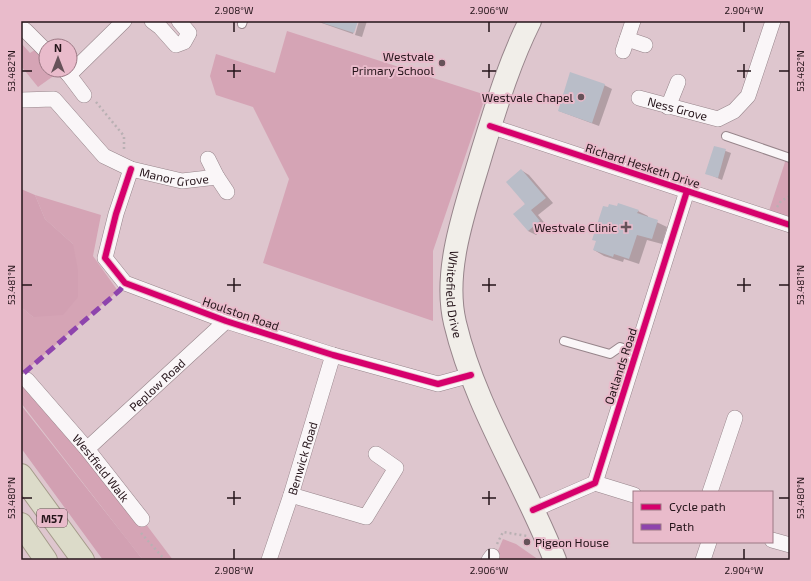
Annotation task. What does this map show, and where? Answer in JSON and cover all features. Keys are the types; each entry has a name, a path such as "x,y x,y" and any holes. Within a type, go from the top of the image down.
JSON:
{"highway":[{"name":"M57","path":"21,475 83,560"},
{"name":"M57","path":"21,524 46,560"}],"main road":[{"name":"Whitefield Drive","path":"530,21 505,78 462,221 455,253 452,305 455,323 471,375 533,510 544,530 555,560"}],"street":[{"path":"78,62 124,21"},
{"path":"159,23 176,45 184,42 188,34 179,21"},
{"path":"633,21 625,45 645,45"},
{"name":"Ness Grove","path":"639,98 718,119 734,111 748,96 773,21"},
{"path":"26,30 38,43"},
{"path":"72,78 84,94"},
{"path":"668,106 678,82"},
{"name":"Manor Grove","path":"21,100 54,99 104,156 127,167 182,181 217,177 208,160"},
{"name":"Richard Hesketh Drive","path":"490,126 790,224"},
{"name":"Houlston Road","path":"127,167 105,258 125,283 226,321 333,355 438,384 471,375"},
{"path":"217,177 227,192"},
{"name":"Oatlands Road","path":"595,483 687,191"},
{"name":"Peplow Road","path":"87,449 226,321"},
{"name":"Benwick Road","path":"269,560 291,495 333,355"},
{"name":"Westfield Walk","path":"27,380 87,449 142,519"},
{"path":"710,491 735,418"},
{"path":"291,495 366,517 396,468 376,454"},
{"path":"533,510 595,483 633,495"},
{"path":"773,540 790,545"},
{"path":"703,560 709,543"}],"lane":[{"path":"726,136 790,158"},
{"path":"564,341 603,353 610,354 620,347 636,352"}],"path":[{"path":"84,94 90,95 124,136 127,167"},
{"path":"142,519 140,531 165,560"},
{"path":"491,558 503,532 525,536 544,530"}],"shaded area":[{"path":"287,31 486,95 433,251 433,321 263,263 289,179 253,107 216,95 210,76 216,54 275,73"},
{"path":"21,43 30,53 38,48 38,78 51,78 38,87 21,66"},
{"path":"787,156 790,158 790,225 767,217"},
{"path":"21,189 35,195 45,219 73,244 78,270 78,297 63,315 33,317 21,307"},
{"path":"35,195 101,215 93,256 118,291 22,374 142,519 173,560 143,560 21,403 21,307 33,317 73,244 45,219"},
{"path":"21,405 143,560 103,560 21,448"},
{"path":"503,539 516,544 539,560 498,560 500,555 497,553"}],"building":[{"path":"323,21 358,21 354,33 323,23"},
{"name":"Westvale Chapel","path":"570,72 605,84 592,123 558,111"},
{"path":"714,146 726,149 718,178 705,174"},
{"path":"521,169 546,198 531,210 540,221 528,231 513,214 525,204 506,182"},
{"name":"Westvale Clinic","path":"618,203 639,210 637,213 658,220 652,239 637,235 629,259 614,254 613,257 593,250 596,241 592,240 603,206 608,207 609,204 617,206"}],"marked path":[{"path":"24,373 120,290 125,283"}],"cycle path":[{"path":"490,126 790,225"},
{"path":"131,169 116,214 105,258 125,283 226,321 333,355 438,384 471,375"},
{"path":"533,510 595,483 687,191"}],"place":[{"name":"Westvale Primary School","path":"442,63"},
{"name":"Westvale Chapel","path":"581,97"},
{"name":"Westvale Clinic","path":"626,227"},
{"name":"Pigeon House","path":"527,542"}]}
